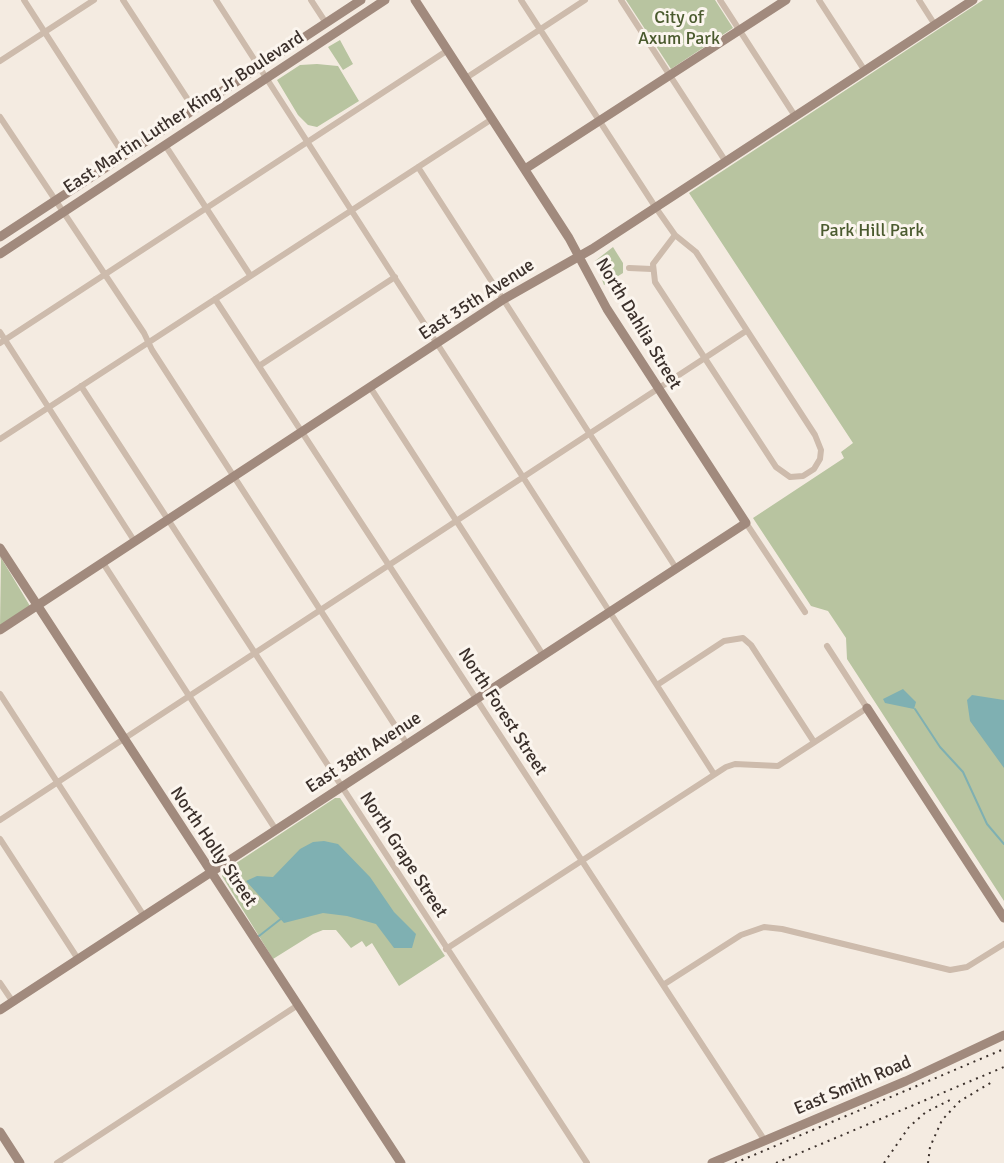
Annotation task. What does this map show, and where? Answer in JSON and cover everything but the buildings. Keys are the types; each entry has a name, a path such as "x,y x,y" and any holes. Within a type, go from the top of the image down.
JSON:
{"street":[{"path":"23,0 124,155"},
{"path":"0,61 94,0"},
{"path":"123,0 194,109"},
{"path":"216,0 714,774"},
{"path":"311,0 326,23"},
{"name":"East Martin Luther King Jr Boulevard","path":"0,237 361,0"},
{"name":"East Martin Luther King Jr Boulevard","path":"0,254 386,0"},
{"name":"North Dahlia Street","path":"415,0 579,256 603,303 804,612"},
{"path":"522,0 656,208 675,235 696,252 820,443 820,459 809,472 793,477 779,471 655,282 652,269 655,257 675,235"},
{"path":"466,78 585,0"},
{"path":"621,0 726,162"},
{"path":"720,0 795,116"},
{"path":"525,169 786,0"},
{"path":"819,0 865,71"},
{"path":"919,0 935,25"},
{"name":"East 35th Avenue","path":"0,630 504,299 656,208 973,0"},
{"path":"2,341 307,143 446,48"},
{"path":"0,117 106,274 407,744"},
{"path":"0,439 492,119"},
{"path":"165,145 250,275"},
{"path":"418,167 676,568"},
{"path":"629,268 652,269"},
{"path":"259,366 394,277"},
{"name":"North Forest Street","path":"215,299 765,1141"},
{"path":"0,820 746,331"},
{"path":"0,332 2,341 49,407 135,542"},
{"name":"North Grape Street","path":"81,386 587,1163"},
{"path":"370,387 544,655"},
{"name":"East 38th Avenue","path":"0,1010 746,523"},
{"name":"North Holly Street","path":"0,548 401,1163"},
{"path":"103,564 276,830"},
{"path":"657,685 724,641 743,638 814,742"},
{"path":"827,646 1004,918"},
{"path":"0,694 144,916"},
{"path":"446,948 714,774 735,764 778,765 867,708"},
{"path":"0,839 78,959"},
{"path":"663,985 741,935 764,927 782,929 950,970 967,967 1004,944"},
{"path":"0,983 13,1002"},
{"path":"57,1163 298,1005"},
{"name":"East Smith Road","path":"712,1163 906,1081 1004,1035"},
{"path":"0,1132 20,1163"}],"green space":[{"name":"City of Axum Park","path":"626,0 715,0 733,28 671,69"},
{"name":"Park Hill Park","path":"983,0 1004,0 1004,901 847,659 846,638 828,611 811,606 753,518 844,458 841,452 853,443 689,193"},
{"path":"340,40 353,64 343,70 328,47"},
{"path":"300,65 338,66 359,101 317,127 308,125 298,115 277,80"},
{"path":"613,247 623,263 623,273 604,285 595,261"},
{"path":"0,556 30,606 0,626 1,560"},
{"path":"335,798 340,798 445,956 399,986 372,943 366,947 362,941 351,948 336,930 323,930 313,934 273,959 222,876 224,871"}],"water":[{"path":"903,689 916,702 914,709 885,703 883,699"},
{"path":"972,695 1004,700 1004,768 970,721 967,700"},
{"path":"313,842 338,844 370,877 394,912 416,934 412,948 394,948 376,924 347,916 323,913 284,923 246,881 257,876 273,877 300,849"}],"waterway":[{"path":"915,709 940,747 963,772 987,824 1004,844"},
{"path":"259,936 282,918"}],"railway":[{"path":"735,1163 1004,1049"},
{"path":"776,1163 1004,1067"},
{"path":"928,1163 930,1147 942,1120 960,1101 992,1082"},
{"path":"884,1163 909,1127 926,1112 950,1100"}]}
